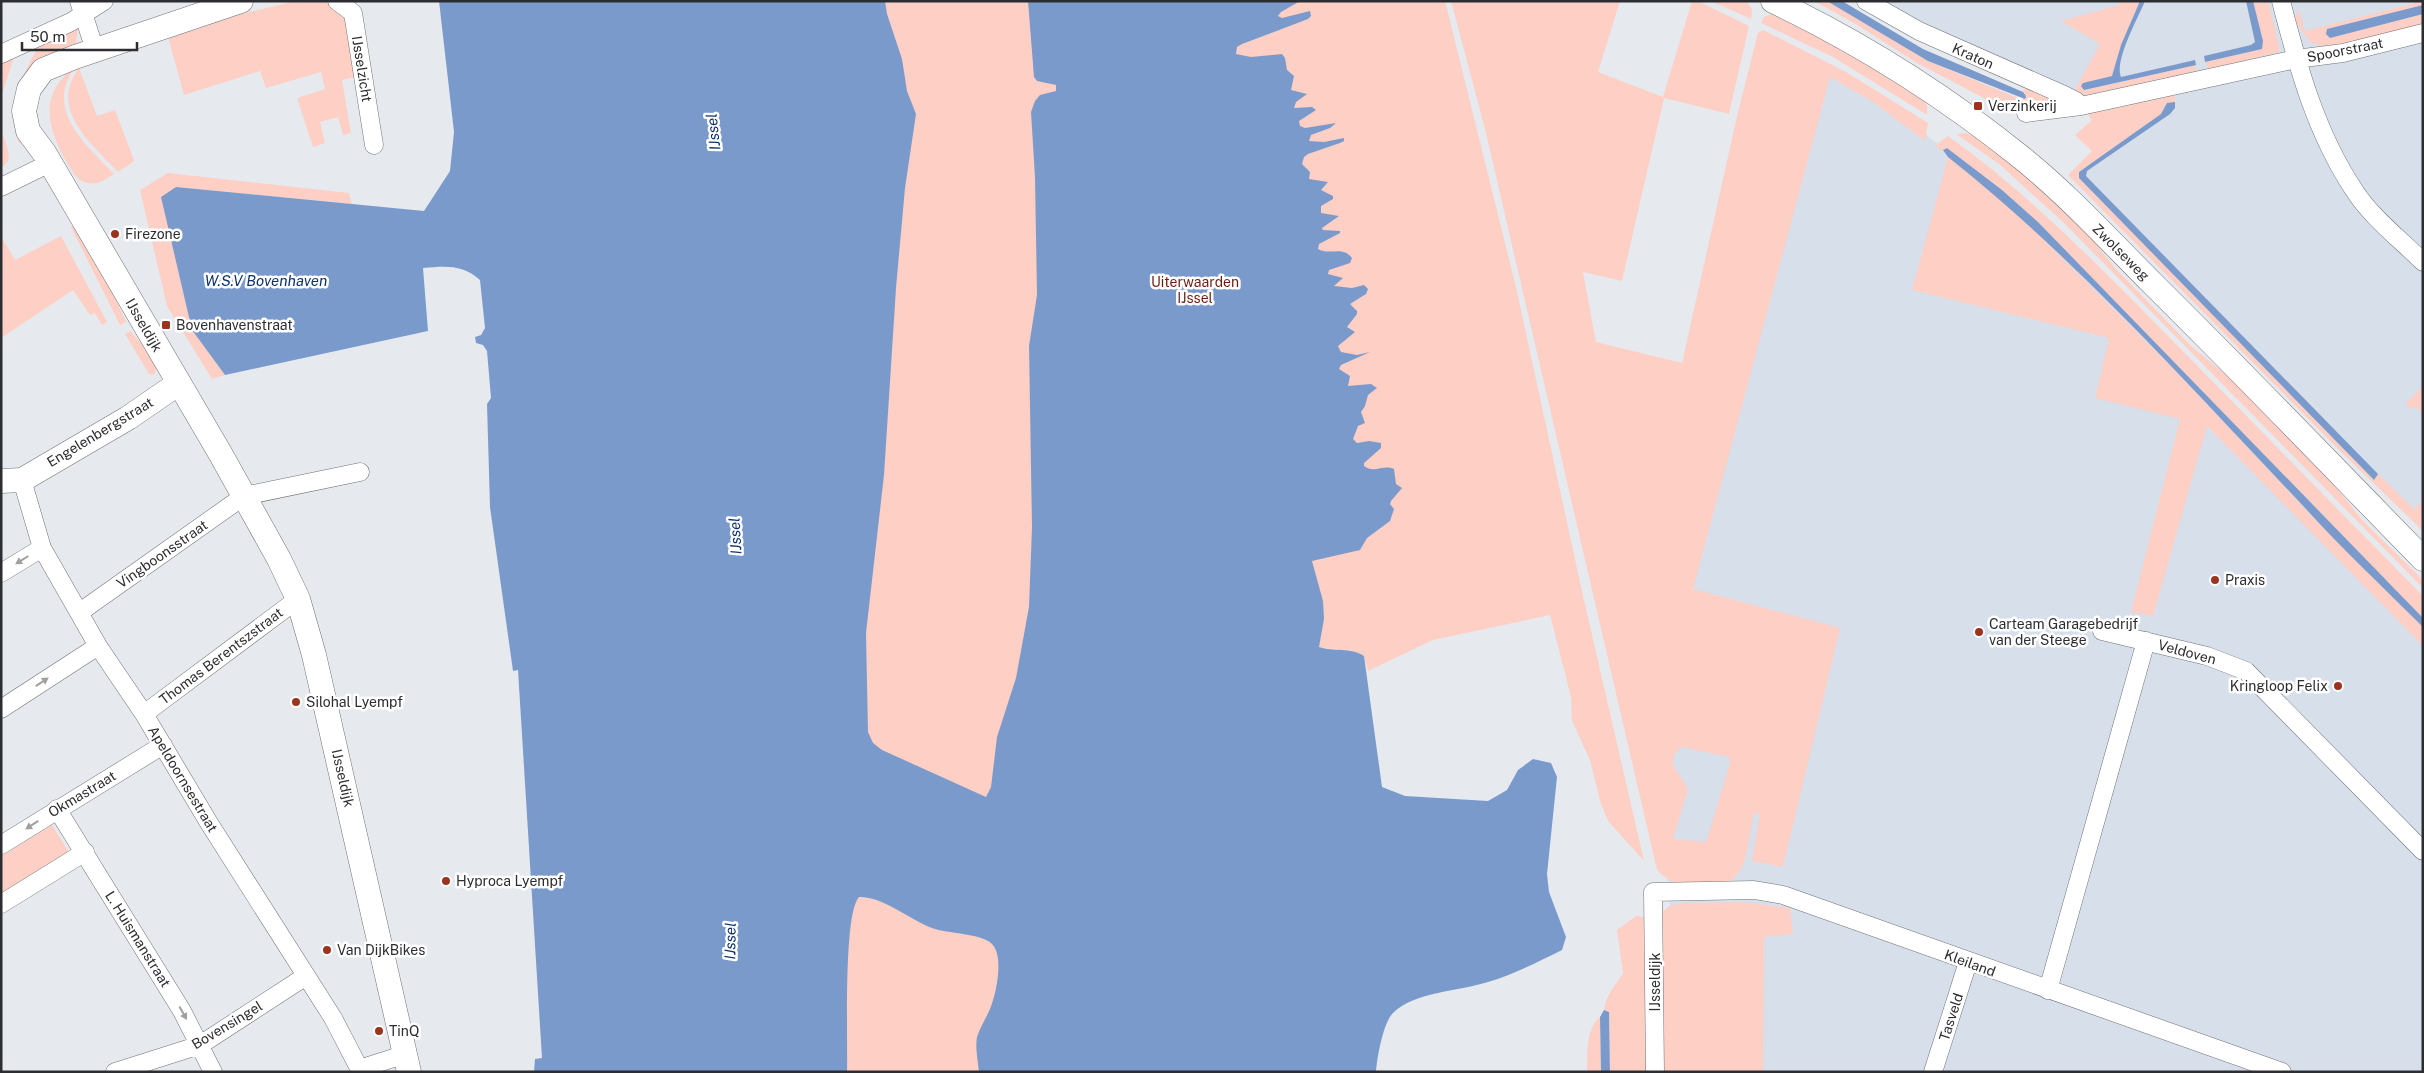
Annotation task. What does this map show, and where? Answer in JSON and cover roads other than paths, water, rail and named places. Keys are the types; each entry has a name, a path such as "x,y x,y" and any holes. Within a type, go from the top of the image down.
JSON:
{"street":[{"path":"1,54 82,8 104,1"},
{"name":"IJsseldijk","path":"241,1 64,62 49,80 41,102 40,120 47,158 244,496 298,599 314,655 407,1063"},
{"name":"IJsselzicht","path":"337,1 353,13 374,145"},
{"name":"Zwolseweg","path":"1773,1 1867,51 1955,108 2023,159 2068,199 2168,299 2423,559"},
{"name":"Kraton","path":"1866,1 1920,31 2064,95 2081,106"},
{"name":"Spoorstraat","path":"2281,1 2296,60 2343,53 2423,33"},
{"path":"82,8 95,50"},
{"path":"2026,113 2081,106 2296,60 2325,140 2354,192 2423,262"},
{"path":"1,187 47,158"},
{"name":"Engelenbergstraat","path":"11,480 128,418 179,383"},
{"path":"244,496 360,472"},
{"name":"Apeldoornsestraat","path":"11,480 42,548 98,646 144,714 209,823 333,1018 360,1070"},
{"name":"Vingboonsstraat","path":"80,612 244,496"},
{"path":"1,573 42,548"},
{"name":"Thomas Berentszstraat","path":"144,714 298,599"},
{"path":"2102,630 2146,641"},
{"name":"Veldoven","path":"2048,990 2146,641 2222,661 2246,671 2423,851"},
{"path":"1,709 98,646"},
{"name":"Okmastraat","path":"1,845 163,745"},
{"name":"L. Huismanstraat","path":"58,809 182,1011 213,1072"},
{"path":"1,904 85,852"},
{"name":"Kleiland","path":"1653,892 1754,890 1783,896 2282,1072"},
{"name":"IJsseldijk","path":"1653,892 1655,1072"},
{"name":"Tasveld","path":"1933,1072 1968,962"},
{"name":"Bovensingel","path":"115,1072 200,1045 306,976"},
{"path":"360,1070 407,1063"}],"water":[{"path":"439,1 885,1 887,14 902,59 907,91 916,114 905,188 896,288 884,475 866,633 868,732 873,743 882,750 986,797 991,787 997,737 1016,678 1029,607 1032,527 1029,346 1037,295 1035,177 1031,112 1035,101 1040,95 1056,91 1056,85 1037,81 1034,77 1028,1 1300,1 1281,12 1278,16 1282,18 1310,11 1311,16 1308,19 1242,44 1237,47 1236,54 1251,57 1282,54 1285,58 1287,70 1294,76 1291,90 1307,94 1296,102 1294,108 1312,107 1316,110 1299,121 1300,126 1305,128 1336,123 1330,128 1311,135 1309,141 1324,142 1344,138 1344,141 1340,143 1308,154 1304,157 1302,164 1310,172 1309,179 1328,182 1321,190 1333,196 1333,199 1321,206 1321,213 1339,216 1322,228 1323,230 1340,231 1340,233 1319,244 1318,249 1327,252 1344,252 1352,258 1350,263 1329,270 1328,274 1343,278 1334,286 1352,288 1364,285 1368,289 1366,294 1350,304 1357,311 1357,314 1347,327 1355,332 1338,346 1341,352 1357,355 1370,352 1341,365 1339,369 1350,376 1348,386 1371,384 1377,388 1368,395 1361,412 1365,423 1358,426 1353,439 1357,443 1369,441 1381,443 1381,448 1364,463 1364,466 1371,469 1394,469 1396,484 1402,488 1391,501 1390,504 1394,509 1390,521 1367,538 1360,550 1312,561 1323,601 1324,619 1319,647 1359,653 1364,656 1382,787 1405,796 1488,801 1507,790 1518,770 1533,759 1551,763 1557,777 1547,874 1549,892 1566,937 1562,950 1526,968 1498,979 1425,996 1402,1006 1393,1013 1386,1024 1379,1050 1376,1072 979,1072 976,1041 995,994 998,975 998,956 991,943 979,937 932,928 887,904 859,897 854,908 848,952 847,1072 534,1072 535,1059 542,1058 518,670 513,671 490,507 487,404 491,398 487,351 483,345 476,343 475,337 481,335 485,328 480,280 467,271 453,267 423,268 428,331 225,375 192,330 161,197 176,187 424,211 450,171 454,132"},
{"path":"1827,1 1842,1 1923,49 2023,92 2026,96 2025,99 1928,61"},
{"path":"2140,1 2145,1 2124,50 2120,70 2121,77 2195,60 2196,65 2084,90 2081,86 2083,83 2112,76 2121,45"},
{"path":"2246,1 2253,1 2263,41 2262,49 2205,62 2204,56 2251,45 2255,42"},
{"path":"2423,5 2423,14 2330,38 2326,34 2327,29"},
{"path":"2175,102 2175,108 2170,114 2087,171 2086,176 2378,474 2374,480 2079,178 2079,172 2161,114 2167,103"},
{"path":"1947,148 2002,190 2038,222 2423,618 2423,627 2334,539 2177,372 2089,282 1996,197 1948,157 1943,150"},
{"path":"1604,1010 1609,1012 1610,1072 1601,1072 1600,1017"}],"place":[{"name":"Verzinkerij","path":"1978,106"},
{"name":"Firezone","path":"115,234"},
{"name":"Bovenhavenstraat","path":"166,325"},
{"name":"Praxis","path":"2215,580"},
{"name":"Carteam Garagebedrijf van der Steege","path":"1979,632"},
{"name":"Kringloop Felix","path":"2338,686"},
{"name":"Silohal Lyempf","path":"296,702"},
{"name":"Hyproca Lyempf","path":"446,881"},
{"name":"Van DijkBikes","path":"327,950"},
{"name":"TinQ","path":"379,1031"}],"water label":[{"name":"IJssel","path":"713,132"},
{"name":"W.S.V Bovenhaven","path":"266,280"},
{"name":"IJssel","path":"735,536"},
{"name":"IJssel","path":"730,941"}],"park label":[{"name":"Uiterwaarden IJssel","path":"1195,290"}]}
